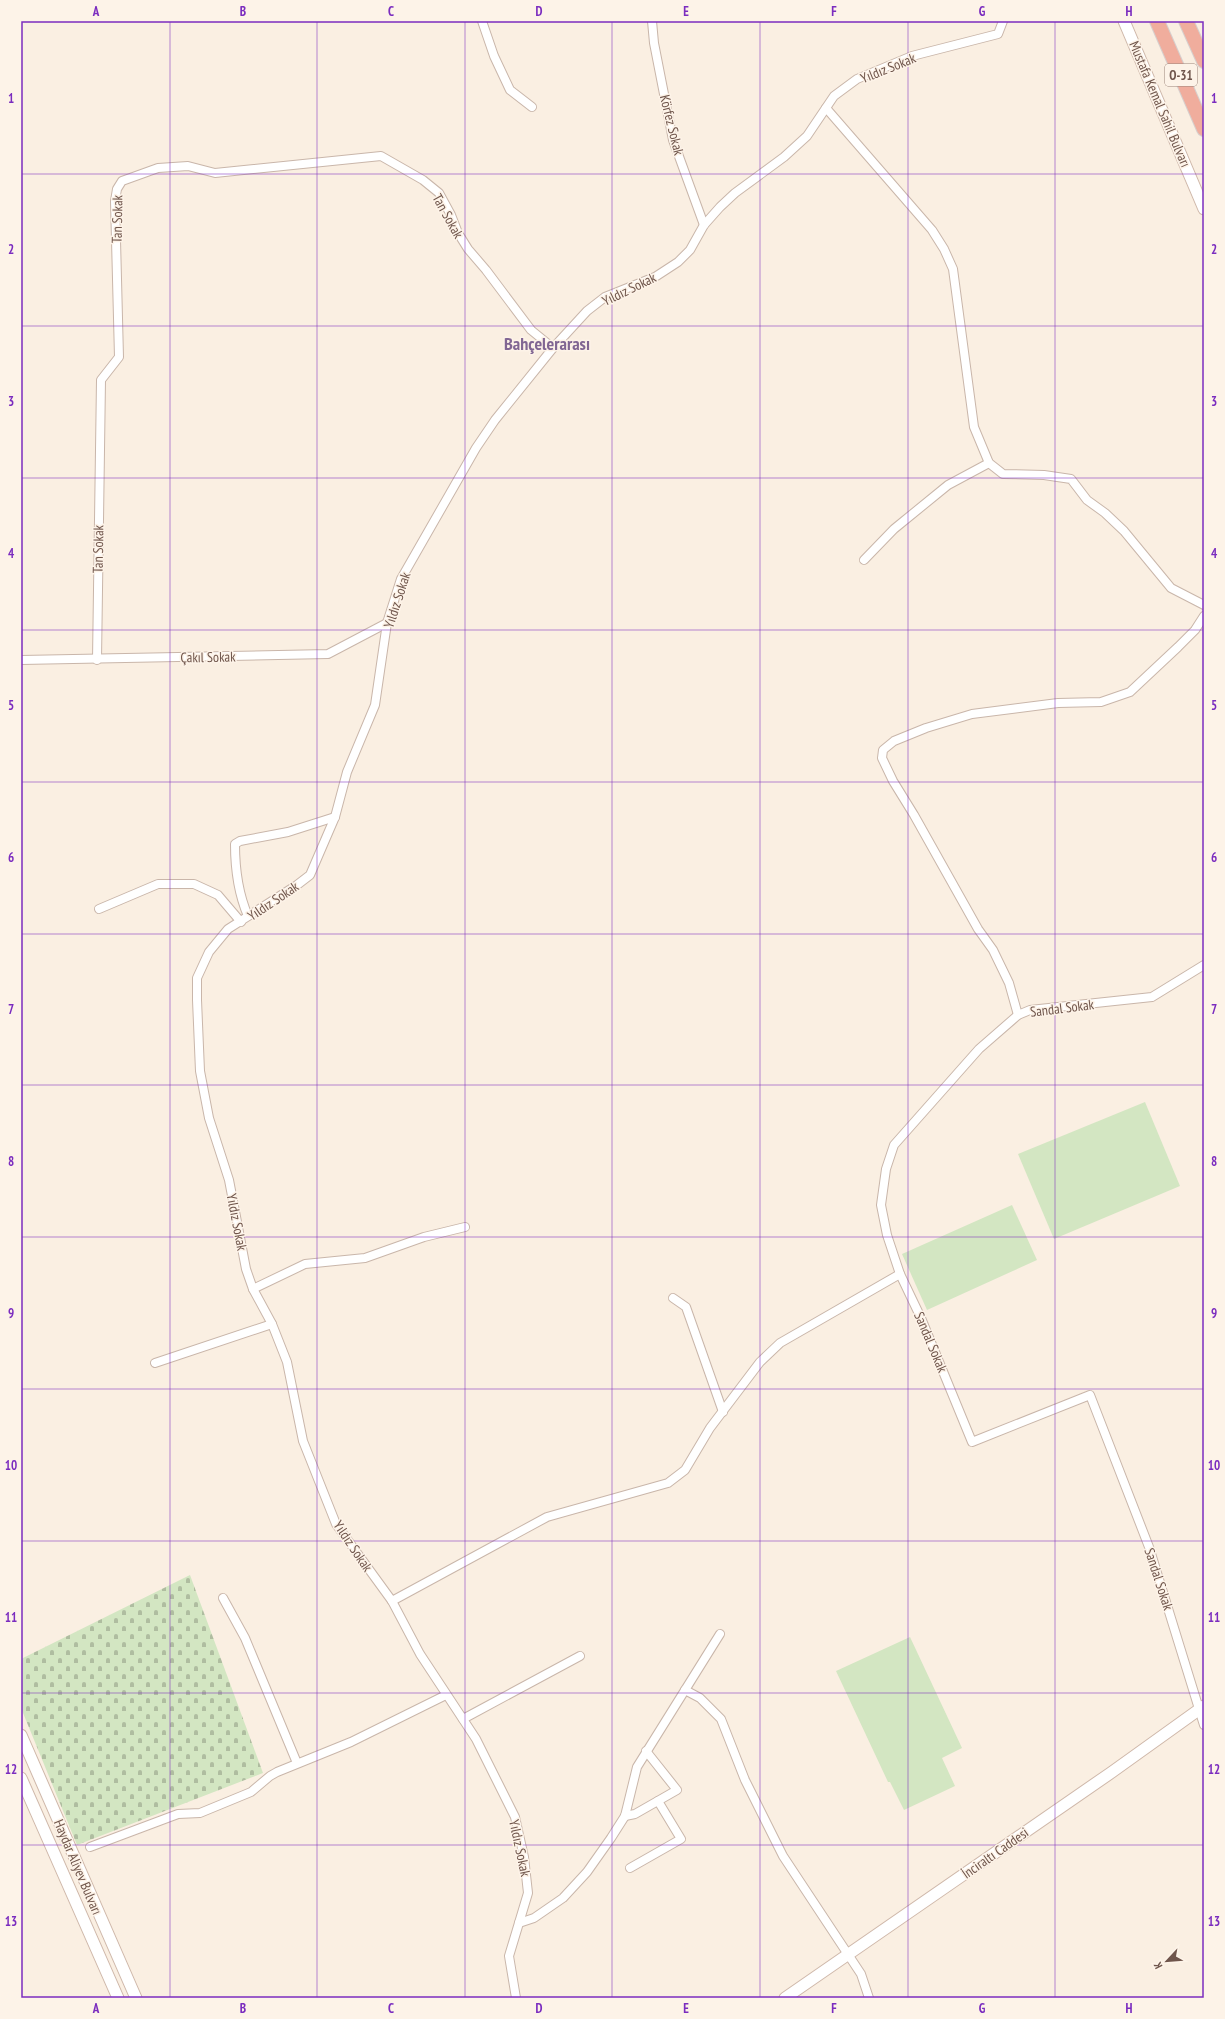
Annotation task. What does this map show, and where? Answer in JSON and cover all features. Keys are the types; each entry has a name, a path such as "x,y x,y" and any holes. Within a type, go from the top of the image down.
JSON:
{"highway":[{"name":"O-31","path":"1157,21 1204,129"},
{"name":"O-31","path":"1186,21 1204,60"}],"main road":[{"name":"Mustafa Kemal Sahil Bulvarı","path":"1124,21 1204,210"},
{"name":"İnciraltı Caddesi","path":"785,1998 1106,1776 1202,1707"},
{"name":"Haydar Aliyev Bulvarı","path":"21,1735 136,1998"},
{"name":"Haydar Aliyev Bulvarı","path":"21,1778 118,1998"}],"street":[{"path":"482,21 494,56 510,90 532,107"},
{"name":"Körfez Sokak","path":"652,21 654,43 673,140 704,226"},
{"name":"Yıldız Sokak","path":"516,1998 509,1956 528,1893 524,1858 515,1817 476,1739 420,1654 392,1601 336,1524 303,1441 287,1362 272,1324 253,1289 246,1269 229,1180 209,1118 200,1071 197,978 209,952 228,929 241,922 310,875 335,818 347,772 375,705 387,623 401,579 476,448 495,420 554,348 588,311 605,297 655,277 678,262 690,250 704,226 735,192 784,157 807,136 834,96 857,79 912,56 998,34 1003,21"},
{"path":"826,108 932,230 944,249 953,270 974,427 989,463 1004,474 1044,475 1071,479 1087,500 1105,513 1124,531 1171,588 1204,605"},
{"name":"Tan Sokak","path":"97,660 102,380 119,358 115,201 117,189 122,181 158,168 188,166 215,173 381,156 423,180 439,193 451,215 458,233 468,250 486,270 532,330 554,348"},
{"path":"864,560 894,529 948,485 989,463"},
{"path":"1018,1015 1009,983 993,950 978,928 893,781 882,758 883,750 894,741 926,728 972,714 1058,703 1101,702 1130,692 1195,630 1204,616"},
{"name":"Çakıl Sokak","path":"21,660 97,660 328,654 387,623"},
{"path":"248,916 240,897 235,863 235,844 240,841 288,832 335,818"},
{"path":"99,909 158,884 194,884 218,895 241,922"},
{"name":"Sandal Sokak","path":"1204,965 1152,997 1030,1010 1018,1015 979,1049 894,1146 886,1169 881,1205 887,1235 900,1274 921,1318 972,1442 1090,1395 1149,1547 1202,1707 1204,1725"},
{"path":"253,1289 304,1264 365,1258 424,1237 465,1227"},
{"path":"392,1601 547,1517 668,1484 685,1470 710,1428 760,1362 780,1343 900,1274"},
{"path":"673,1298 686,1307 723,1412"},
{"path":"155,1364 272,1324"},
{"path":"223,1598 245,1638 297,1763"},
{"path":"520,1923 534,1918 563,1898 587,1872 625,1816 634,1777 646,1752 720,1634"},
{"path":"463,1719 580,1656"},
{"path":"685,1690 700,1698 721,1719 745,1780 783,1856 861,1974 869,1998"},
{"path":"90,1847 178,1814 200,1813 251,1792 270,1776 297,1763 351,1742 446,1695"},
{"path":"625,1816 635,1814 677,1790 646,1752"},
{"path":"630,1868 681,1839 658,1801"}],"green space":[{"path":"1145,1102 1180,1186 1054,1239 1018,1154"},
{"path":"1012,1205 1037,1260 927,1310 902,1254"},
{"path":"190,1575 263,1773 77,1845 21,1708 21,1659"},
{"path":"910,1637 962,1748 942,1758 955,1786 904,1810 890,1782 888,1782 836,1671"}],"district":[{"name":"Bahçelerarası","path":"547,344"}]}
